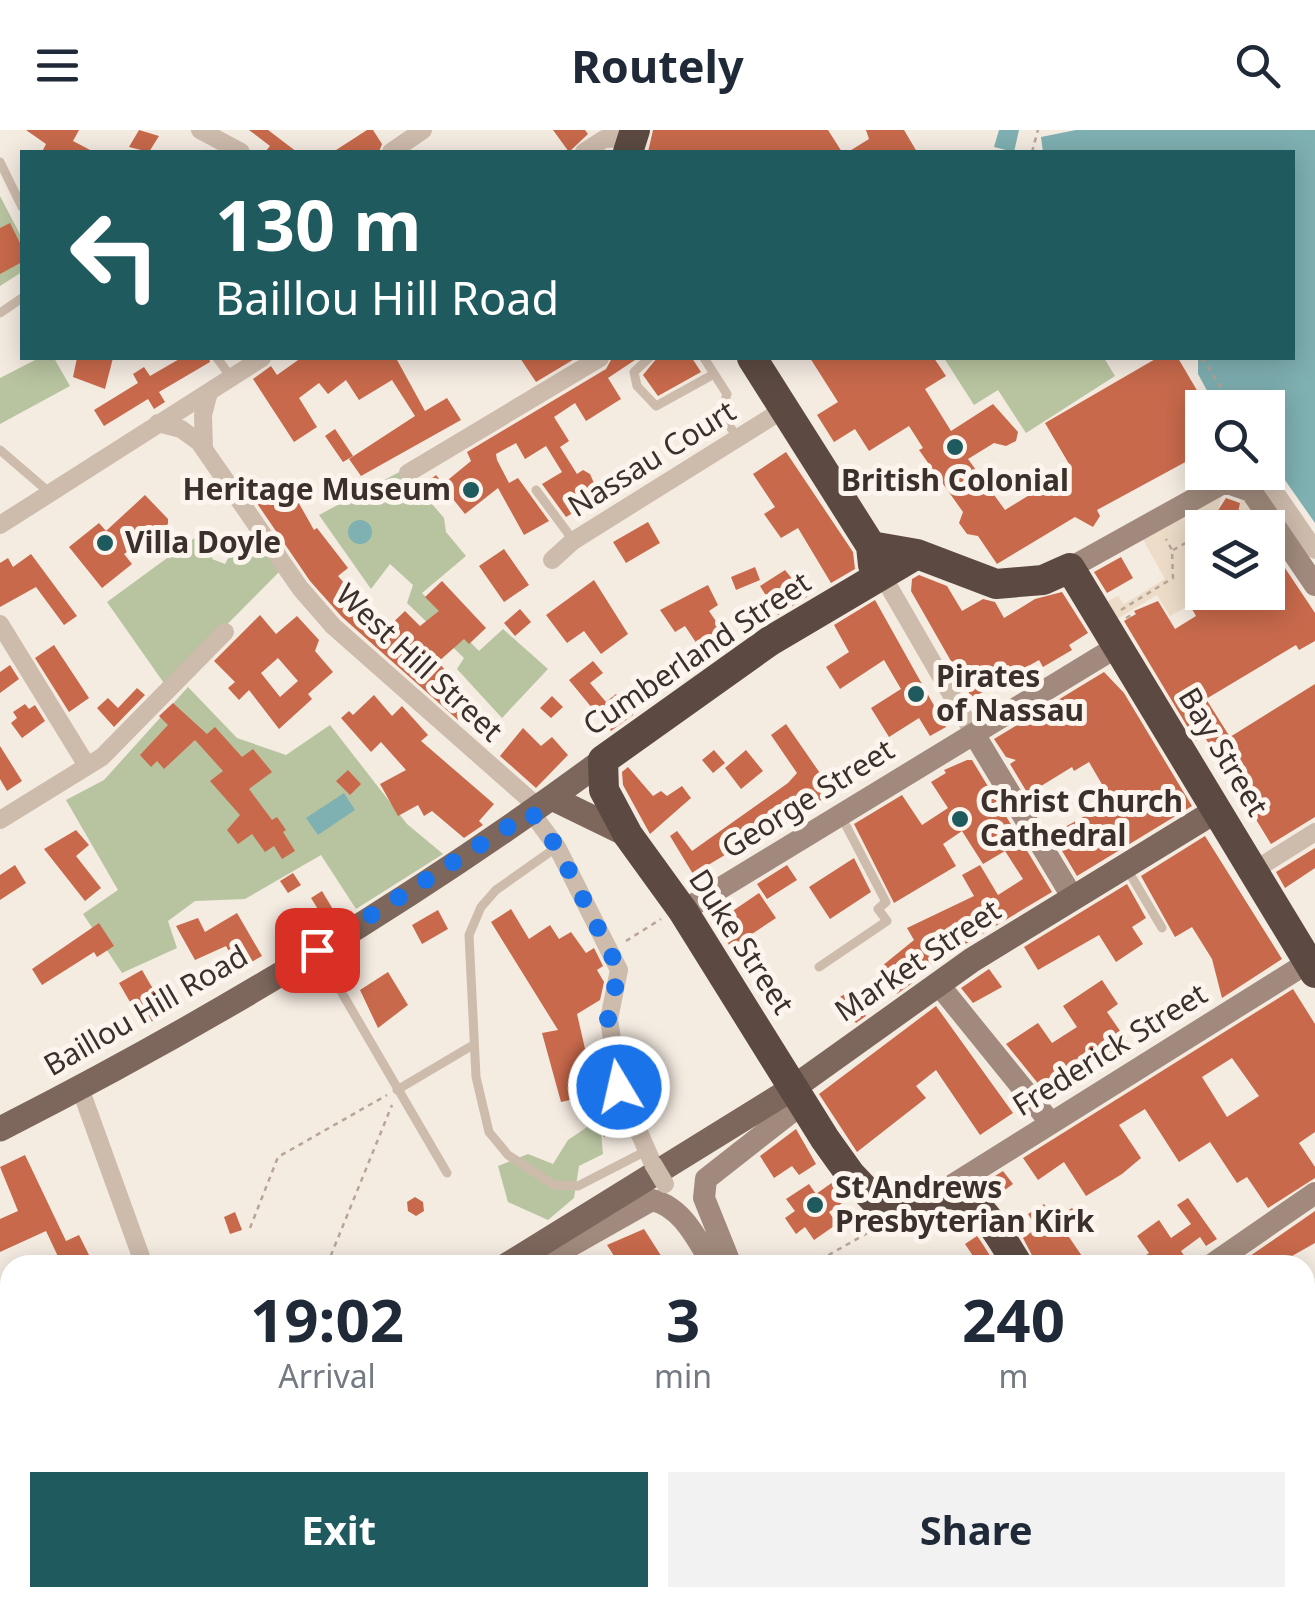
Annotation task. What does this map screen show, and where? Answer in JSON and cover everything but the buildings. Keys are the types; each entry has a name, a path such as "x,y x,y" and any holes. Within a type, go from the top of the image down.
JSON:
{"highway":[{"path":"753,360 871,568 917,554 996,584 1043,580 1070,568"},
{"name":"Cumberland Street","path":"603,760 871,568"},
{"name":"Bay Street","path":"1070,568 1114,629 1253,871 1313,965"},
{"name":"Duke Street","path":"603,760 604,790 628,836 850,1174 883,1211 894,1212 938,1194"},
{"path":"938,1194 964,1198 979,1209 1011,1255"}],"main road":[{"path":"1070,568 1217,484 1241,485 1251,491 1315,585"},
{"name":"George Street","path":"677,912 974,734 1114,629"},
{"path":"974,734 1073,898"},
{"name":"Cumberland Street","path":"574,782 603,760"},
{"name":"Baillou Hill Road","path":"0,1129 80,1088 317,950 574,782"},
{"name":"Duke Street","path":"540,806 628,836"},
{"name":"Market Street","path":"524,1255 798,1096 938,985 1217,810"},
{"name":"Frederick Street","path":"938,1194 1050,1122 1313,965"},
{"path":"938,985 1050,1122"},
{"path":"727,1255 704,1198 706,1179 798,1096"},
{"path":"1226,1255 1315,1193"},
{"path":"555,1255 652,1200 667,1205 686,1221 708,1255"}],"street":[{"path":"200,130 238,150"},
{"path":"394,150 423,130"},
{"path":"589,150 619,138"},
{"path":"0,525 259,360"},
{"path":"408,473 597,360"},
{"path":"204,450 203,415 208,392"},
{"name":"Nassau Court","path":"552,560 574,540 784,409"},
{"name":"West Hill Street","path":"158,423 181,429 204,450 300,588 333,626 540,806 619,970 608,1019 619,1087 649,1158 686,1221"},
{"path":"1274,490 1315,550"},
{"path":"871,568 974,734"},
{"path":"0,624 86,764"},
{"path":"0,820 102,757 225,632"},
{"path":"1253,871 1315,832"},
{"path":"80,1088 140,1255"}],"lane":[{"path":"0,162 20,203"},
{"path":"218,360 231,377"},
{"path":"647,360 634,372 637,386 656,406 714,374"},
{"path":"705,360 727,394 721,414 738,438"},
{"path":"0,450 50,494"},
{"path":"536,490 574,540"},
{"path":"819,967 886,921 878,908 886,902 840,813"},
{"path":"557,847 496,890 481,907 468,935 473,1046 488,1132 508,1155 554,1185 578,1186 649,1158"},
{"path":"1125,866 1162,928"},
{"path":"317,950 447,1173"},
{"path":"397,1090 473,1046"}],"path":[{"path":"1203,360 1222,390"},
{"path":"1114,629 1173,578 1172,550 1154,520"},
{"path":"1172,550 1185,543"},
{"path":"1114,629 1135,613"},
{"path":"629,939 677,912"},
{"path":"250,1228 278,1156 397,1090"},
{"path":"331,1255 397,1090"},
{"path":"829,1255 871,1231"}],"green space":[{"path":"0,196 20,234 20,273 0,286"},
{"path":"35,360 55,360 70,386 0,424 0,378"},
{"path":"945,360 1105,360 1115,376 1026,433 998,390 974,405"},
{"path":"403,470 444,518 446,532 466,556 422,593 479,651 503,629 548,669 502,718 457,669 464,658 407,603 413,585 390,564 371,589 319,515"},
{"path":"200,534 215,550 212,559 225,564 229,557 260,544 280,571 166,686 107,602"},
{"path":"188,687 237,738 286,755 330,725 407,824 443,854 356,909 321,855 245,899 195,901 168,921 177,948 122,973 83,914 118,890 66,800 104,780"},
{"path":"590,1125 601,1133 603,1154 579,1166 574,1198 548,1220 508,1202 498,1166 528,1154 553,1164 568,1140"}],"shaded area":[{"path":"1219,490 1240,491 1253,510 1238,510 1241,497 1222,493 1218,510 1185,510 1185,608 1170,616 1157,595 1117,619 1098,606 1118,596 1124,604 1165,579 1140,534"}],"water":[{"path":"999,130 1019,130 1014,150 994,147"},
{"path":"1076,130 1315,130 1315,523 1285,480 1285,390 1207,390 1198,374 1198,360 1295,360 1295,150 1043,150 1041,137"},
{"path":"360,520 369,523 369,541 360,544 351,541 348,532 351,523"},
{"path":"344,793 355,810 318,835 306,818"}],"place":[{"name":"British Colonial","path":"955,447"},
{"name":"Heritage Museum","path":"471,490"},
{"name":"Villa Doyle","path":"105,543"},
{"name":"Pirates of Nassau","path":"916,694"},
{"name":"Christ Church Cathedral","path":"960,819"},
{"name":"St Andrews Presbyterian Kirk","path":"815,1205"}],"route":[{"path":"317,950 531,812 557,847 619,970 616,999 608,1019 619,1087"}]}
